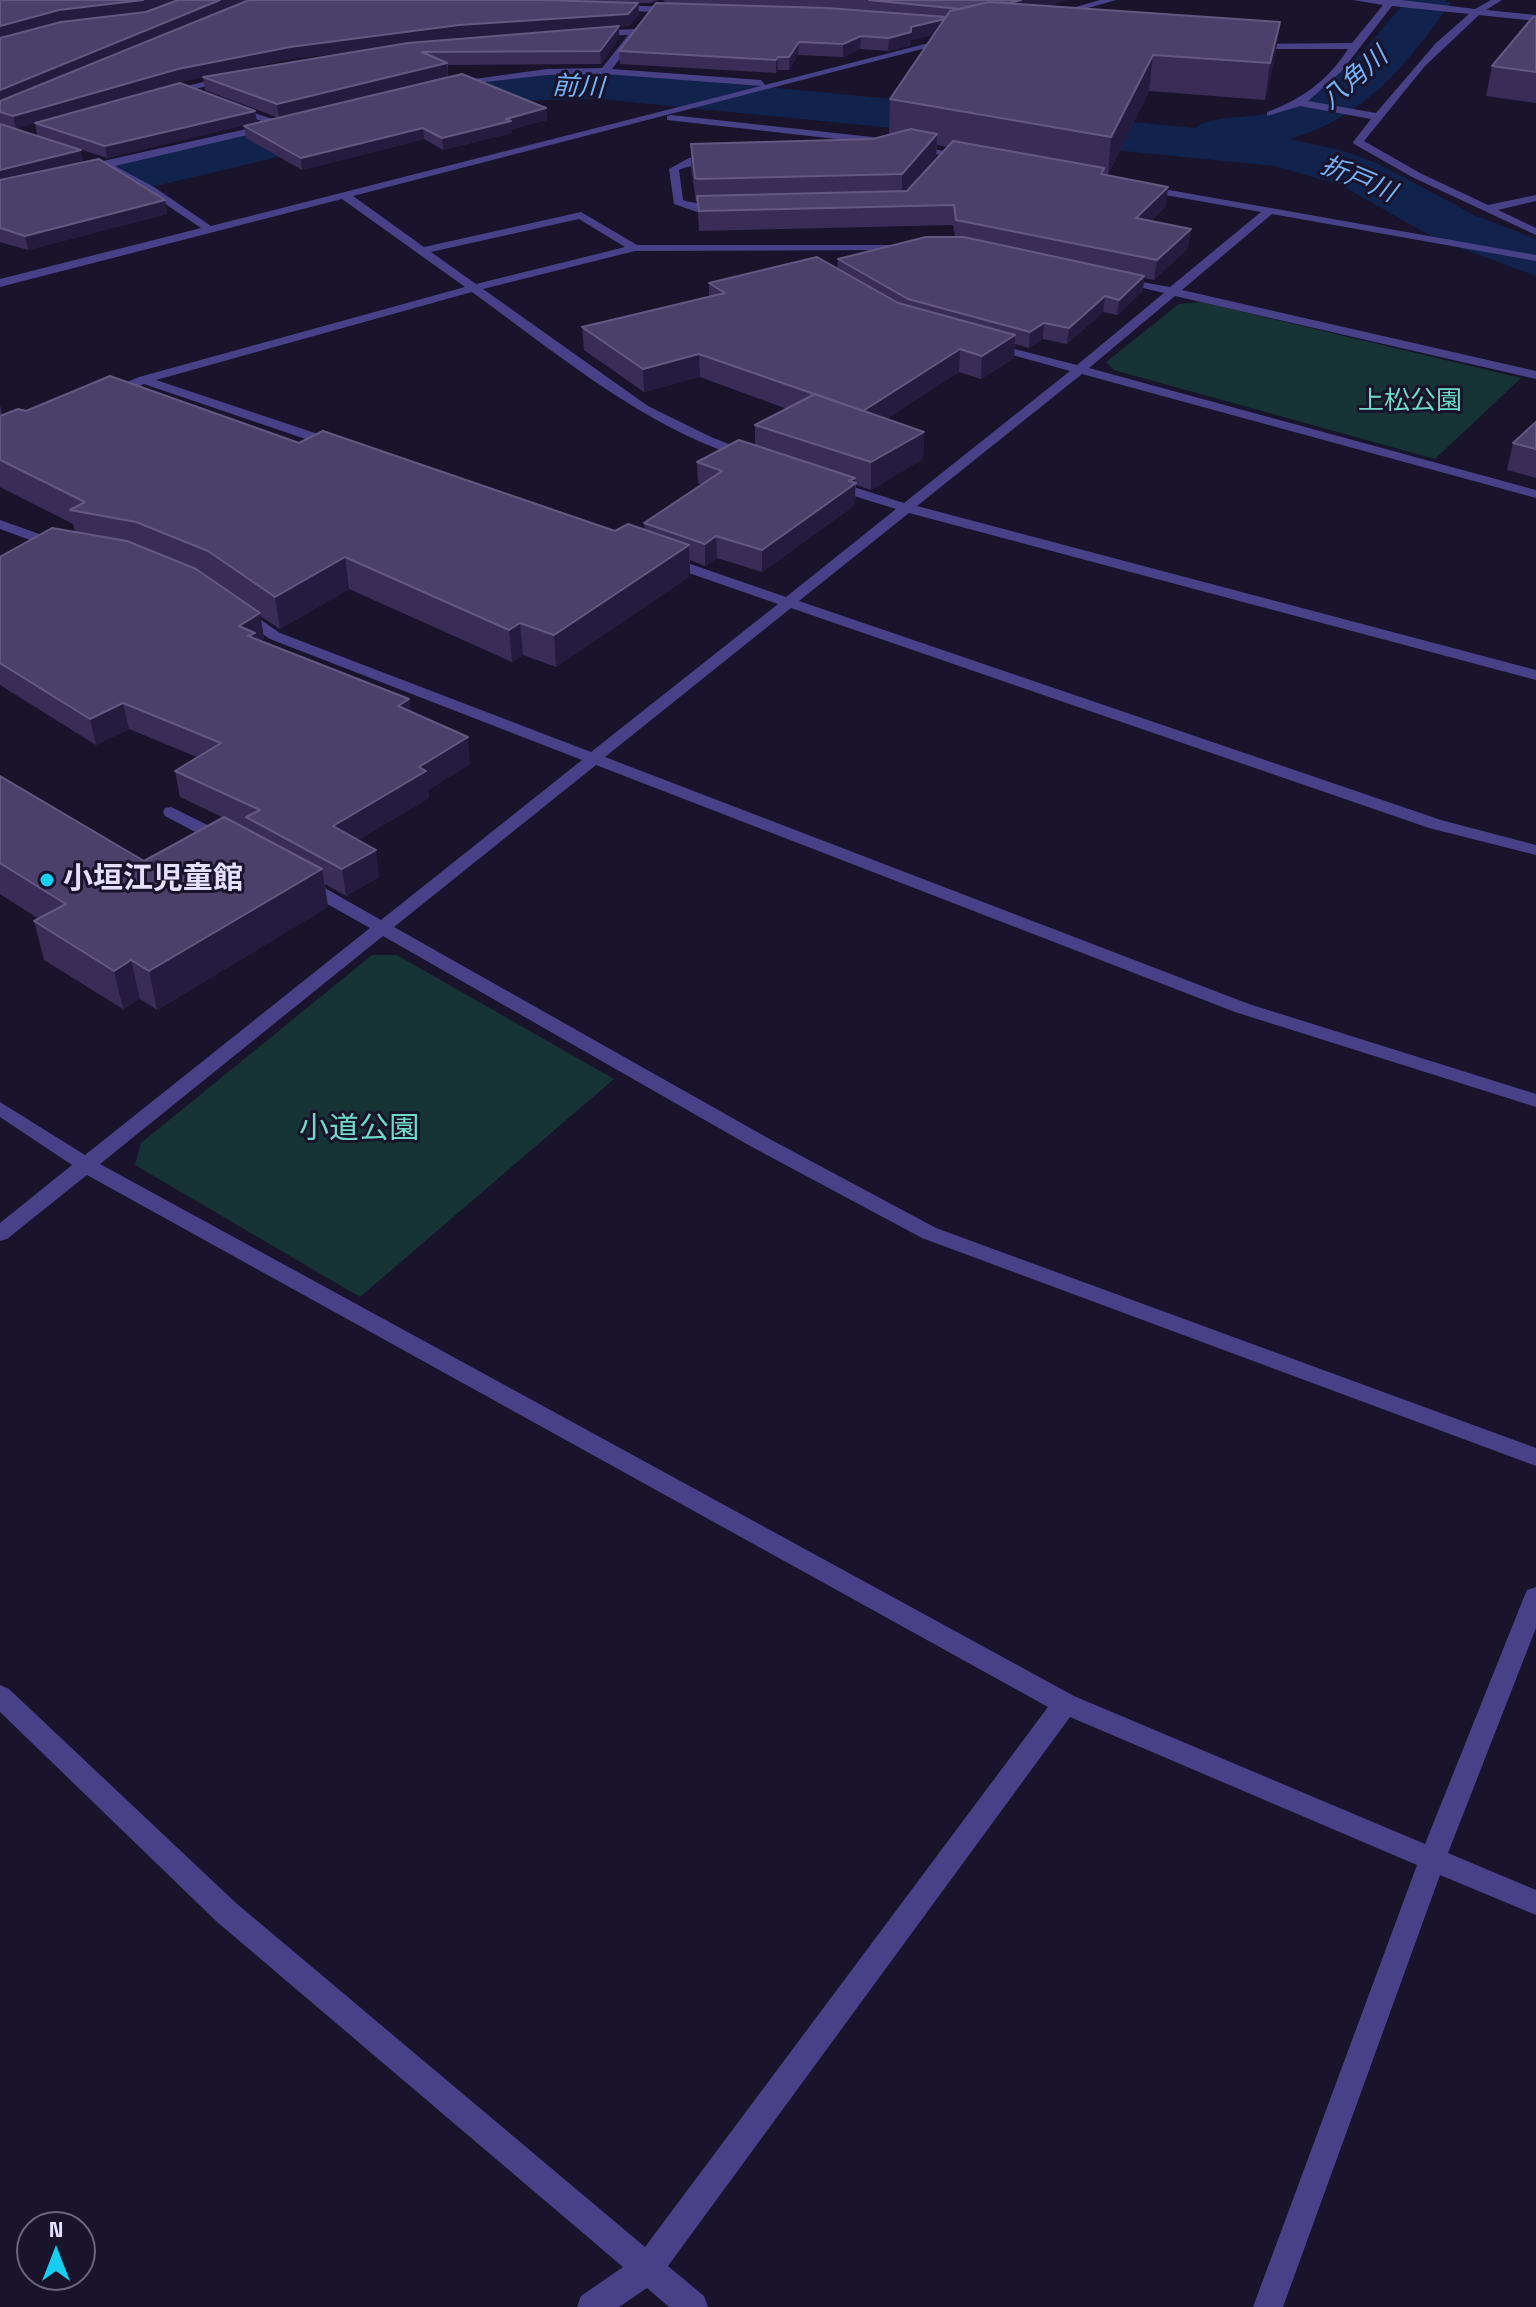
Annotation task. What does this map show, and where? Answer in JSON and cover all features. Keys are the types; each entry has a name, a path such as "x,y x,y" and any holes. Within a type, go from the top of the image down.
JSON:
{"street":[{"path":"605,71 650,9 667,0"},
{"path":"1041,18 1111,0"},
{"path":"1358,0 1536,18"},
{"path":"1497,0 1474,11 1452,31 1358,142 1536,232"},
{"path":"1271,114 1303,104 1340,70 1355,46 1393,2"},
{"path":"604,8 695,10"},
{"path":"578,33 635,32"},
{"path":"0,283 969,36"},
{"path":"1232,46 1355,46"},
{"path":"432,87 463,79 605,71 775,84"},
{"path":"171,91 241,76"},
{"path":"183,88 210,99"},
{"path":"224,104 278,124"},
{"path":"1303,104 1378,116"},
{"path":"659,116 910,146 946,157 979,159"},
{"path":"77,172 309,117"},
{"path":"881,156 910,146"},
{"path":"77,155 108,166 150,189 209,229"},
{"path":"721,160 689,161 674,169 678,202 697,209 742,208"},
{"path":"1132,186 1536,258"},
{"path":"345,196 643,409 706,440 763,461"},
{"path":"1486,209 1536,198"},
{"path":"0,1234 1080,369 1269,211"},
{"path":"422,251 581,215 635,248"},
{"path":"100,399 143,380 474,288 635,248 932,247"},
{"path":"778,248 805,264"},
{"path":"1111,277 1536,375"},
{"path":"973,340 1536,494"},
{"path":"143,380 345,447"},
{"path":"818,480 904,507 1536,675"},
{"path":"0,524 50,544 78,549"},
{"path":"651,554 1435,824 1536,850"},
{"path":"229,604 275,636 1242,1008 1536,1101"},
{"path":"171,812 239,848"},
{"path":"293,878 759,1142 929,1233 1536,1457"},
{"path":"0,1108 86,1165 1065,1704 1536,1903"},
{"path":"1268,2307 1432,1860 1536,1597"},
{"path":"0,1696 226,1912 693,2307"},
{"path":"592,2307 647,2269 1065,1704"}],"green space":[{"name":"上松公園","path":"1201,302 1521,378 1435,459 1114,370 1106,362 1179,304"},
{"name":"小道公園","path":"372,955 397,955 614,1079 360,1297 135,1165 141,1143"}],"building":[{"path":"0,0 143,0 59,10 0,26"},
{"path":"178,0 220,0 0,90 0,38 61,22 146,12"},
{"path":"249,0 638,3 628,14 459,25 290,47 178,69 13,116 0,112 0,101"},
{"path":"869,0 1021,0 989,2 960,9"},
{"path":"989,2 1280,22 1270,63 1153,55 1111,137 890,99 950,11"},
{"path":"656,3 827,8 946,17 911,27 911,32 889,38 861,36 843,44 799,42 789,57 778,57 776,60 619,51"},
{"path":"1536,17 1536,72 1492,66"},
{"path":"619,26 600,51 422,52 447,63 277,104 203,77 408,43"},
{"path":"462,74 546,108 506,119 511,121 442,138 423,128 301,158 244,126"},
{"path":"180,83 255,111 105,146 35,123"},
{"path":"0,124 81,150 0,170"},
{"path":"911,129 937,134 902,174 695,178 691,144 873,139"},
{"path":"953,141 1104,168 1101,174 1168,187 1136,218 1191,229 1157,260 956,220 954,205 699,211 697,196 907,191"},
{"path":"99,159 165,200 25,236 0,228 0,180"},
{"path":"926,237 964,237 1144,276 1119,300 1105,296 1069,328 1044,323 1030,332 908,299 838,259"},
{"path":"817,257 898,303 1015,335 982,356 960,349 863,411 699,354 643,369 582,327 725,293 709,283"},
{"path":"110,376 299,443 323,431 615,531 628,524 689,545 554,635 520,623 509,630 345,557 275,597 208,551 136,522 70,510 85,502 0,460 0,416 18,409 26,411"},
{"path":"815,394 924,432 871,462 755,425"},
{"path":"1536,422 1536,449 1513,443"},
{"path":"739,440 855,478 849,481 856,483 762,550 716,536 705,544 644,523 722,471 697,462"},
{"path":"52,528 127,541 196,569 260,613 239,626 255,633 248,636 409,699 398,706 468,737 419,767 426,771 333,826 376,850 342,869 246,817 260,810 175,771 221,743 123,703 90,719 0,663 0,557"},
{"path":"0,776 144,861 224,817 322,869 149,971 131,960 114,971 34,921 66,904 0,863"}],"waterway":[{"name":"八角川","path":"1429,2 1433,0"},
{"name":"八角川","path":"1215,136 1289,123 1329,105 1346,94 1376,65 1429,2"},
{"name":"前川","path":"0,207 514,87 600,85 1275,151 1322,161 1359,174 1455,227 1536,259"}],"place":[{"name":"小垣江児童館","path":"47,880"}],"water label":[{"name":"折戸川","path":"1358,180"}]}
